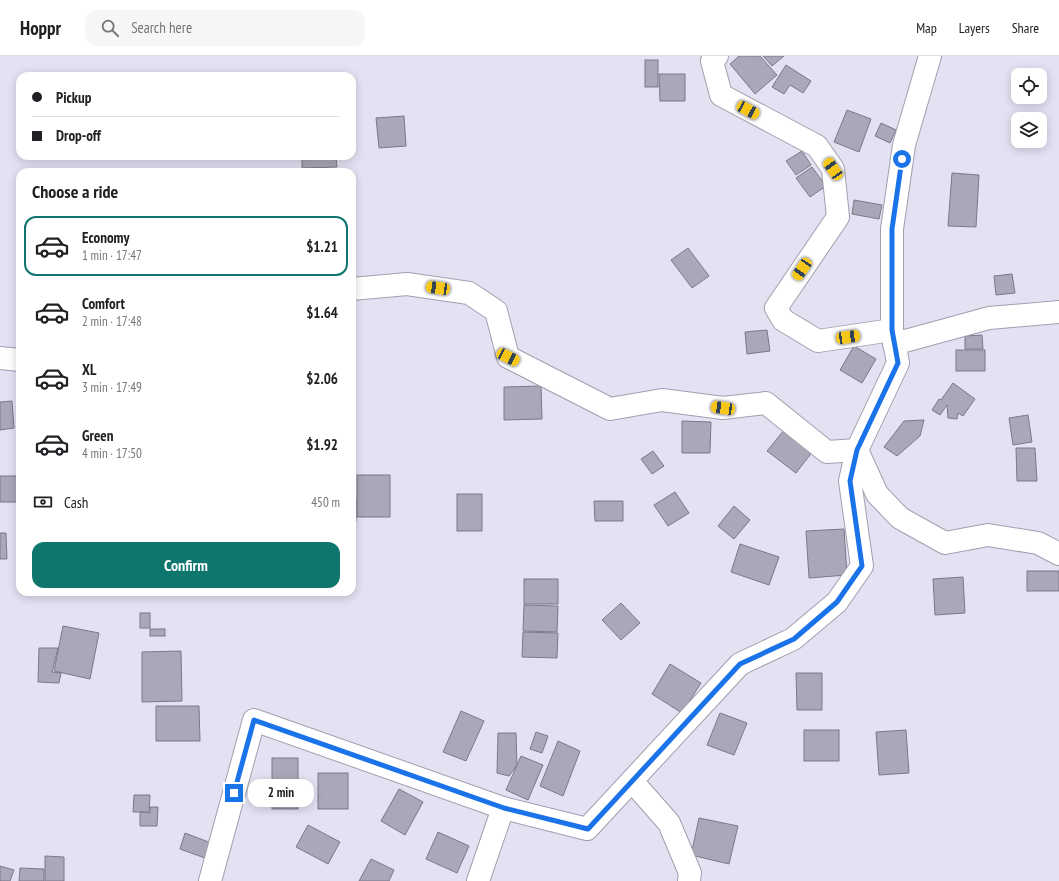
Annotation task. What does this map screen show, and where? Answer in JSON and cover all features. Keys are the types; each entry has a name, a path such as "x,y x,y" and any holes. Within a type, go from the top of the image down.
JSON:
{"street":[{"path":"717,56 712,60 721,95 817,146 833,169 838,217 776,308 784,320 818,341 893,337 989,318 1059,312"},
{"path":"210,881 254,720 504,808 588,829 740,664 794,639 837,602 862,566 850,481 857,450 898,363 893,337 892,229 902,153 930,56"},
{"path":"356,289 407,284 469,293 496,311 508,357 610,409 662,400 723,408 766,403 827,452 857,450"},
{"path":"0,358 16,360"},
{"path":"857,450 878,494 900,518 945,544 988,535 1038,544 1059,554"},
{"path":"632,781 669,823 690,873 689,881"},
{"path":"478,881 504,808"}],"building":[{"path":"739,56 760,56 777,75 755,94 730,64"},
{"path":"763,56 784,56 772,66"},
{"path":"645,60 658,60 658,87 645,87"},
{"path":"786,65 811,81 803,93 790,85 784,94 772,87"},
{"path":"659,74 685,74 685,101 660,101"},
{"path":"847,110 871,119 859,152 834,142"},
{"path":"404,116 406,146 379,148 376,118"},
{"path":"881,123 896,130 890,143 875,136"},
{"path":"802,151 811,165 796,175 786,161"},
{"path":"302,160 336,160 337,167 302,168"},
{"path":"812,167 826,186 810,197 796,178"},
{"path":"952,173 979,175 976,227 948,226"},
{"path":"854,200 882,205 879,219 852,214"},
{"path":"688,248 709,276 692,288 671,260"},
{"path":"1012,274 1015,293 996,295 994,276"},
{"path":"767,330 770,351 747,354 745,332"},
{"path":"982,335 983,349 965,349 965,336"},
{"path":"854,346 876,359 862,383 840,370"},
{"path":"956,350 985,350 985,371 956,371"},
{"path":"953,383 975,399 963,416 958,413 957,419 948,418 947,405 940,415 932,410 939,399 941,400"},
{"path":"541,386 542,419 504,420 504,387"},
{"path":"12,401 14,428 0,430 0,402"},
{"path":"1028,415 1032,442 1013,445 1009,418"},
{"path":"924,420 920,436 897,456 884,447 904,421"},
{"path":"682,421 711,422 710,453 682,453"},
{"path":"785,429 813,451 796,473 767,451"},
{"path":"1016,448 1035,448 1037,481 1017,481"},
{"path":"653,451 664,466 652,474 641,459"},
{"path":"357,475 390,475 390,517 357,517"},
{"path":"0,476 16,476 16,502 0,502"},
{"path":"675,492 689,513 668,526 654,505"},
{"path":"457,494 482,494 482,531 457,531"},
{"path":"594,501 623,501 623,521 595,521"},
{"path":"734,506 750,520 734,539 718,526"},
{"path":"844,529 847,575 809,578 806,531"},
{"path":"0,533 6,533 7,559 0,559"},
{"path":"740,544 779,557 769,585 731,572"},
{"path":"1027,571 1059,571 1059,591 1027,591"},
{"path":"963,577 965,613 935,615 933,579"},
{"path":"524,579 558,579 558,604 524,604"},
{"path":"621,603 640,623 621,640 602,620"},
{"path":"524,605 558,606 557,632 523,631"},
{"path":"140,613 150,613 150,628 140,628"},
{"path":"63,626 99,633 90,679 54,671"},
{"path":"150,629 165,629 165,636 150,636"},
{"path":"523,632 558,633 557,658 522,657"},
{"path":"39,648 58,648 52,672 61,673 59,683 38,682"},
{"path":"181,651 182,701 142,702 142,652"},
{"path":"670,664 701,683 682,713 652,694"},
{"path":"796,673 822,673 822,710 797,710"},
{"path":"156,706 199,706 200,741 156,741"},
{"path":"461,711 484,721 466,761 443,752"},
{"path":"720,713 747,723 734,755 707,745"},
{"path":"804,730 839,730 839,761 804,761"},
{"path":"906,730 909,773 879,775 876,732"},
{"path":"536,732 548,736 542,753 530,749"},
{"path":"498,733 516,733 517,765 509,776 497,773"},
{"path":"558,741 580,751 563,796 540,786"},
{"path":"521,756 543,765 528,800 506,790"},
{"path":"272,758 298,758 298,809 272,809"},
{"path":"318,773 348,773 348,809 318,809"},
{"path":"399,789 423,802 405,835 381,821"},
{"path":"134,795 150,795 149,812 133,812"},
{"path":"150,807 158,807 157,826 140,826 140,812 150,813"},
{"path":"699,818 738,826 729,864 691,855"},
{"path":"308,825 340,842 328,864 296,847"},
{"path":"438,832 469,846 457,873 426,859"},
{"path":"185,833 219,846 213,861 180,849"},
{"path":"45,856 64,857 64,881 45,881"},
{"path":"371,859 394,870 389,881 359,881"},
{"path":"0,866 14,870 10,881 0,881"},
{"path":"20,868 44,869 44,881 19,881"}],"route":[{"path":"234,793 254,720 504,808 588,829 740,664 794,639 837,602 862,566 850,481 857,450 898,363 892,330 892,229 902,159"}]}
